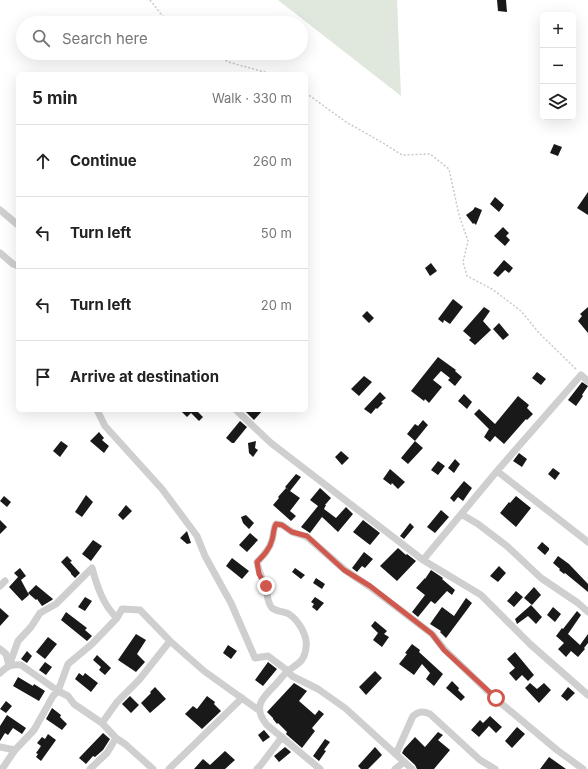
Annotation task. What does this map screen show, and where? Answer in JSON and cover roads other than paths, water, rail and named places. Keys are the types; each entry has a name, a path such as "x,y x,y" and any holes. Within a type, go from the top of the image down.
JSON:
{"street":[{"path":"0,210 16,223"},
{"path":"0,253 16,265"},
{"path":"423,560 497,471 581,375 588,381"},
{"path":"98,412 105,426 162,489 197,536 205,556 231,603 255,658 268,656 288,671 292,676 318,689 345,708 412,769"},
{"path":"238,412 272,444 423,560 481,595 530,644 588,695"},
{"path":"497,471 588,542"},
{"path":"461,514 478,524 508,547 541,578 578,603 588,612"},
{"path":"320,769 267,725 261,717 259,707 266,695 288,671 298,665 304,656 307,646 304,631 297,621 289,614 272,607 267,598 266,586 259,574 257,562 268,550 272,540 273,529 276,524 282,525 292,532 307,536 344,570 370,586 432,634 444,650 496,698 557,750 583,769"},
{"path":"9,666 18,641 31,627 40,613 56,604 92,568 98,589 117,618"},
{"path":"2,769 15,750 34,730 53,696 58,691 68,664 92,644 117,618 122,609 140,610 170,641 204,671 257,709 259,707"},
{"path":"102,723 116,702 139,680 170,641"},
{"path":"0,649 6,654 9,666"},
{"path":"0,673 14,664 21,665 58,691 68,696 74,704 102,723 116,738 153,769"},
{"path":"169,769 242,698"},
{"path":"396,754 414,716 419,712 424,711 430,714 480,760 495,769"},
{"path":"257,769 282,737"},
{"path":"90,769 107,753 116,738"},
{"path":"0,747 15,750"},
{"path":"395,769 404,762"}]}
